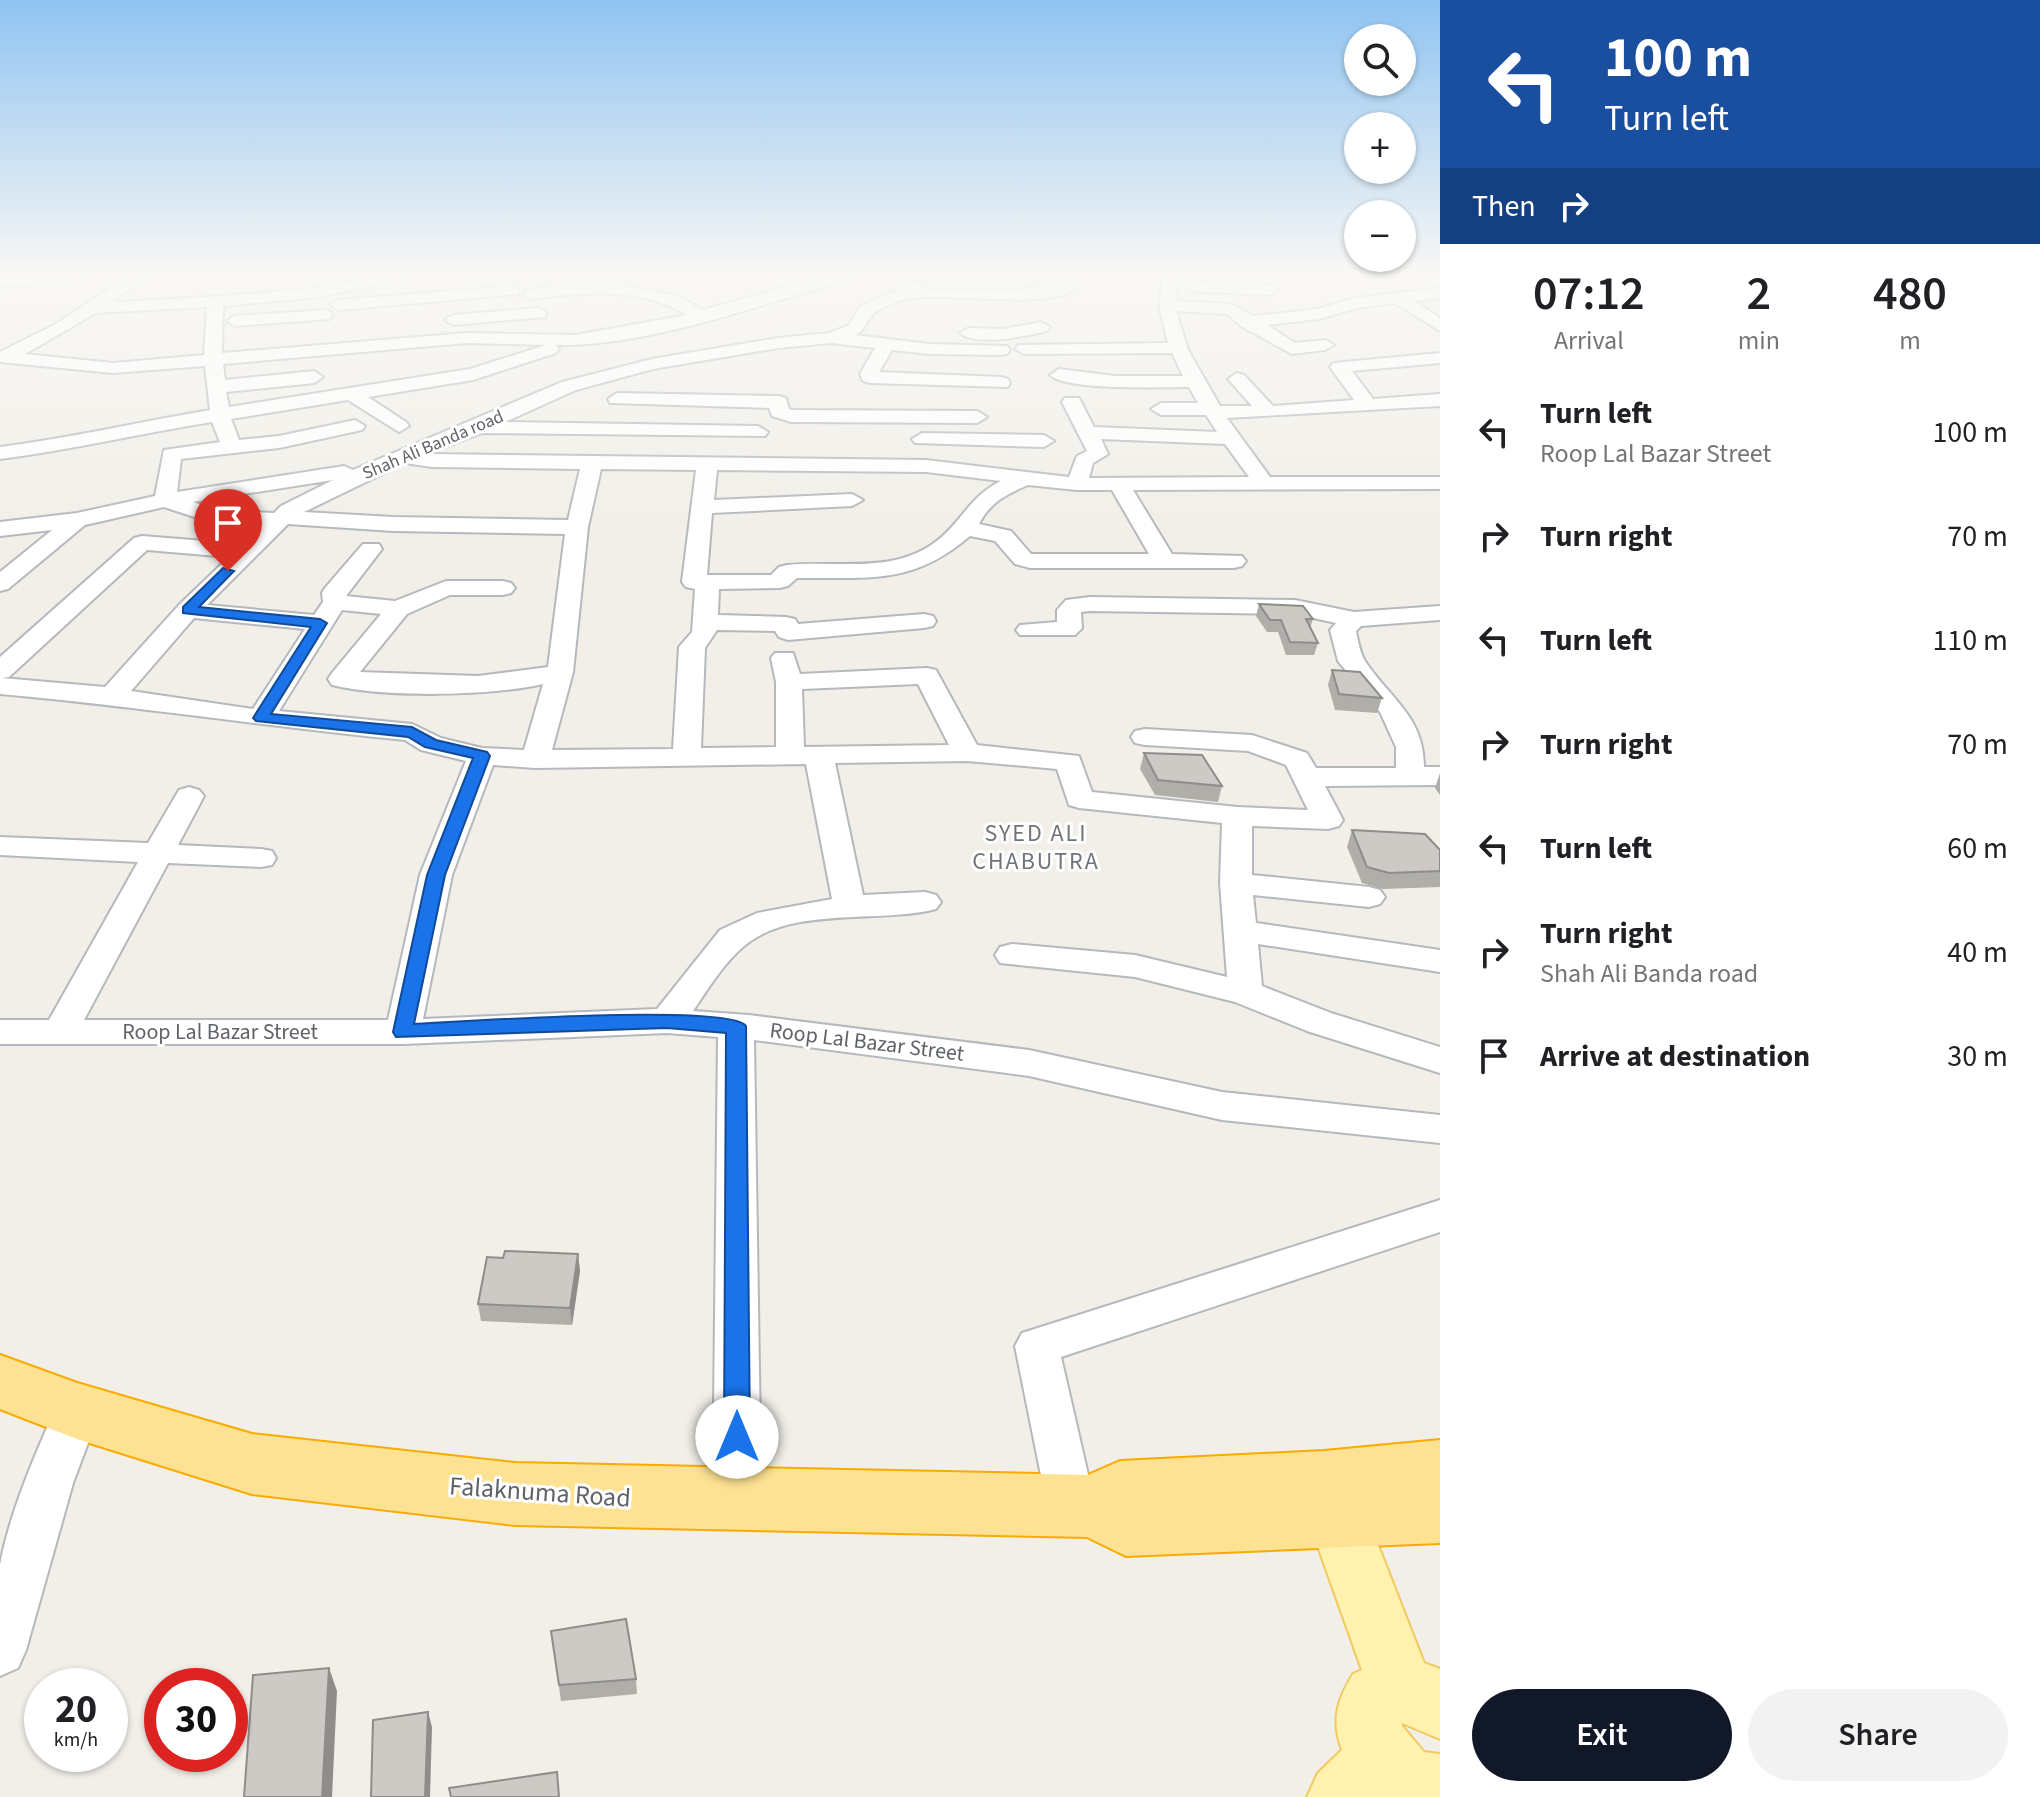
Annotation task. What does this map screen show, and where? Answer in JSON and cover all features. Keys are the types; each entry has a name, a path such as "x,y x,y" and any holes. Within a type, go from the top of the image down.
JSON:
{"highway":[{"name":"Falaknuma Road","path":"0,1382 77,1411 252,1464 515,1494 737,1501 1083,1505 1126,1524 1332,1500"},
{"path":"1332,1500 1440,1470"},
{"path":"1332,1500 1440,1512"}],"main road":[{"path":"1332,1500 1421,1698"},
{"path":"1388,1781 1372,1744 1368,1727 1370,1711 1376,1699 1387,1691 1421,1698"}],"street":[{"path":"12,359 113,368 204,359"},
{"path":"213,359 220,416 232,447"},
{"path":"0,453 71,444 143,427 473,374 520,359"},
{"name":"Shah Ali Banda road","path":"112,696 188,610 289,511 375,467 476,428 569,386 683,359"},
{"path":"878,359 868,376 914,381 1001,383"},
{"path":"1185,359 1230,438 1264,483"},
{"path":"1368,406 1339,367 1430,359"},
{"path":"1079,367 1193,374"},
{"path":"1059,375 1115,382 1193,374"},
{"path":"216,387 314,377"},
{"path":"1237,379 1268,412"},
{"path":"914,381 926,466"},
{"path":"617,399 780,392 779,412 785,415 977,417"},
{"path":"353,395 399,426"},
{"path":"1161,409 1268,412 1440,400"},
{"path":"1072,402 1098,454 1084,460 1077,484"},
{"path":"165,500 171,454 279,442 355,426"},
{"path":"476,428 758,432"},
{"path":"681,462 690,430"},
{"path":"1088,433 1230,438"},
{"path":"922,439 1044,441"},
{"path":"403,456 432,461 926,466 1077,484 1440,483"},
{"path":"707,462 694,582 780,581 790,587 806,631"},
{"path":"535,759 560,672 577,527 592,463"},
{"path":"0,529 77,520 165,500 375,467"},
{"path":"780,581 787,572 797,571 901,569 942,548 966,528 968,518 984,500 1023,479"},
{"path":"1119,484 1164,560"},
{"path":"165,500 213,516 393,524 577,527"},
{"path":"701,507 852,500"},
{"path":"393,524 406,503"},
{"path":"0,584 77,520"},
{"path":"966,528 1003,536 1023,559 1030,561 1234,561"},
{"path":"0,671 142,543 247,551"},
{"path":"261,718 335,602 334,593 371,549"},
{"path":"687,755 692,647 704,633 708,582"},
{"path":"503,588 446,588 398,609 341,679 441,685 523,682 560,672"},
{"path":"335,602 398,609"},
{"path":"1029,630 1066,630 1070,628 1069,610 1075,605 1090,604 1295,607 1354,619 1440,613"},
{"path":"188,610 320,623"},
{"path":"1354,619 1343,630 1351,661 1393,710 1410,747 1410,775"},
{"path":"705,622 786,624 788,632 924,621"},
{"path":"849,905 804,754 787,670 927,676 967,753"},
{"path":"412,732 441,685"},
{"path":"0,686 112,696 261,718 412,732 431,744 482,756 578,761 687,755 967,753 1069,762 1079,799 1237,816 1328,820 1297,759 1252,743 1145,737"},
{"path":"403,1032 436,875 482,756"},
{"path":"1307,777 1440,776"},
{"path":"60,1032 154,855 189,796"},
{"path":"1237,816 1236,883 1245,993"},
{"path":"0,846 261,858"},
{"path":"1236,883 1369,897"},
{"path":"667,1021 734,937 753,926 849,905 925,902"},
{"path":"1240,931 1440,961"},
{"path":"1012,955 1135,966 1245,993 1319,1022 1440,1060"},
{"name":"Roop Lal Bazar Street","path":"0,1032 403,1032 667,1021 736,1026 1029,1063 1222,1106 1440,1129"},
{"path":"736,1026 737,1501"},
{"path":"1083,1505 1037,1346 1440,1216"},
{"path":"0,1650 49,1483 77,1411"}],"building":[{"path":"1259,604 1303,606 1313,619 1306,619 1318,643 1290,642 1281,620 1270,620"},
{"path":"1332,670 1360,672 1382,698 1339,694"},
{"path":"1144,753 1202,755 1222,786 1158,780"},
{"path":"1352,830 1425,834 1440,850 1440,871 1389,873 1367,867"},
{"path":"505,1251 578,1254 570,1308 478,1304 487,1257 503,1258"},
{"path":"626,1619 636,1679 559,1685 551,1631"},
{"path":"329,1668 322,1797 244,1797 253,1675"},
{"path":"428,1712 425,1797 371,1797 373,1720"},
{"path":"557,1772 559,1797 451,1797 449,1788"}],"district":[{"name":"SYED ALI CHABUTRA","path":"1036,847"}],"route":[{"path":"228,571 188,610 320,623 261,718 412,732 431,744 482,756 436,875 403,1032 667,1021 736,1026 737,1437"}]}
